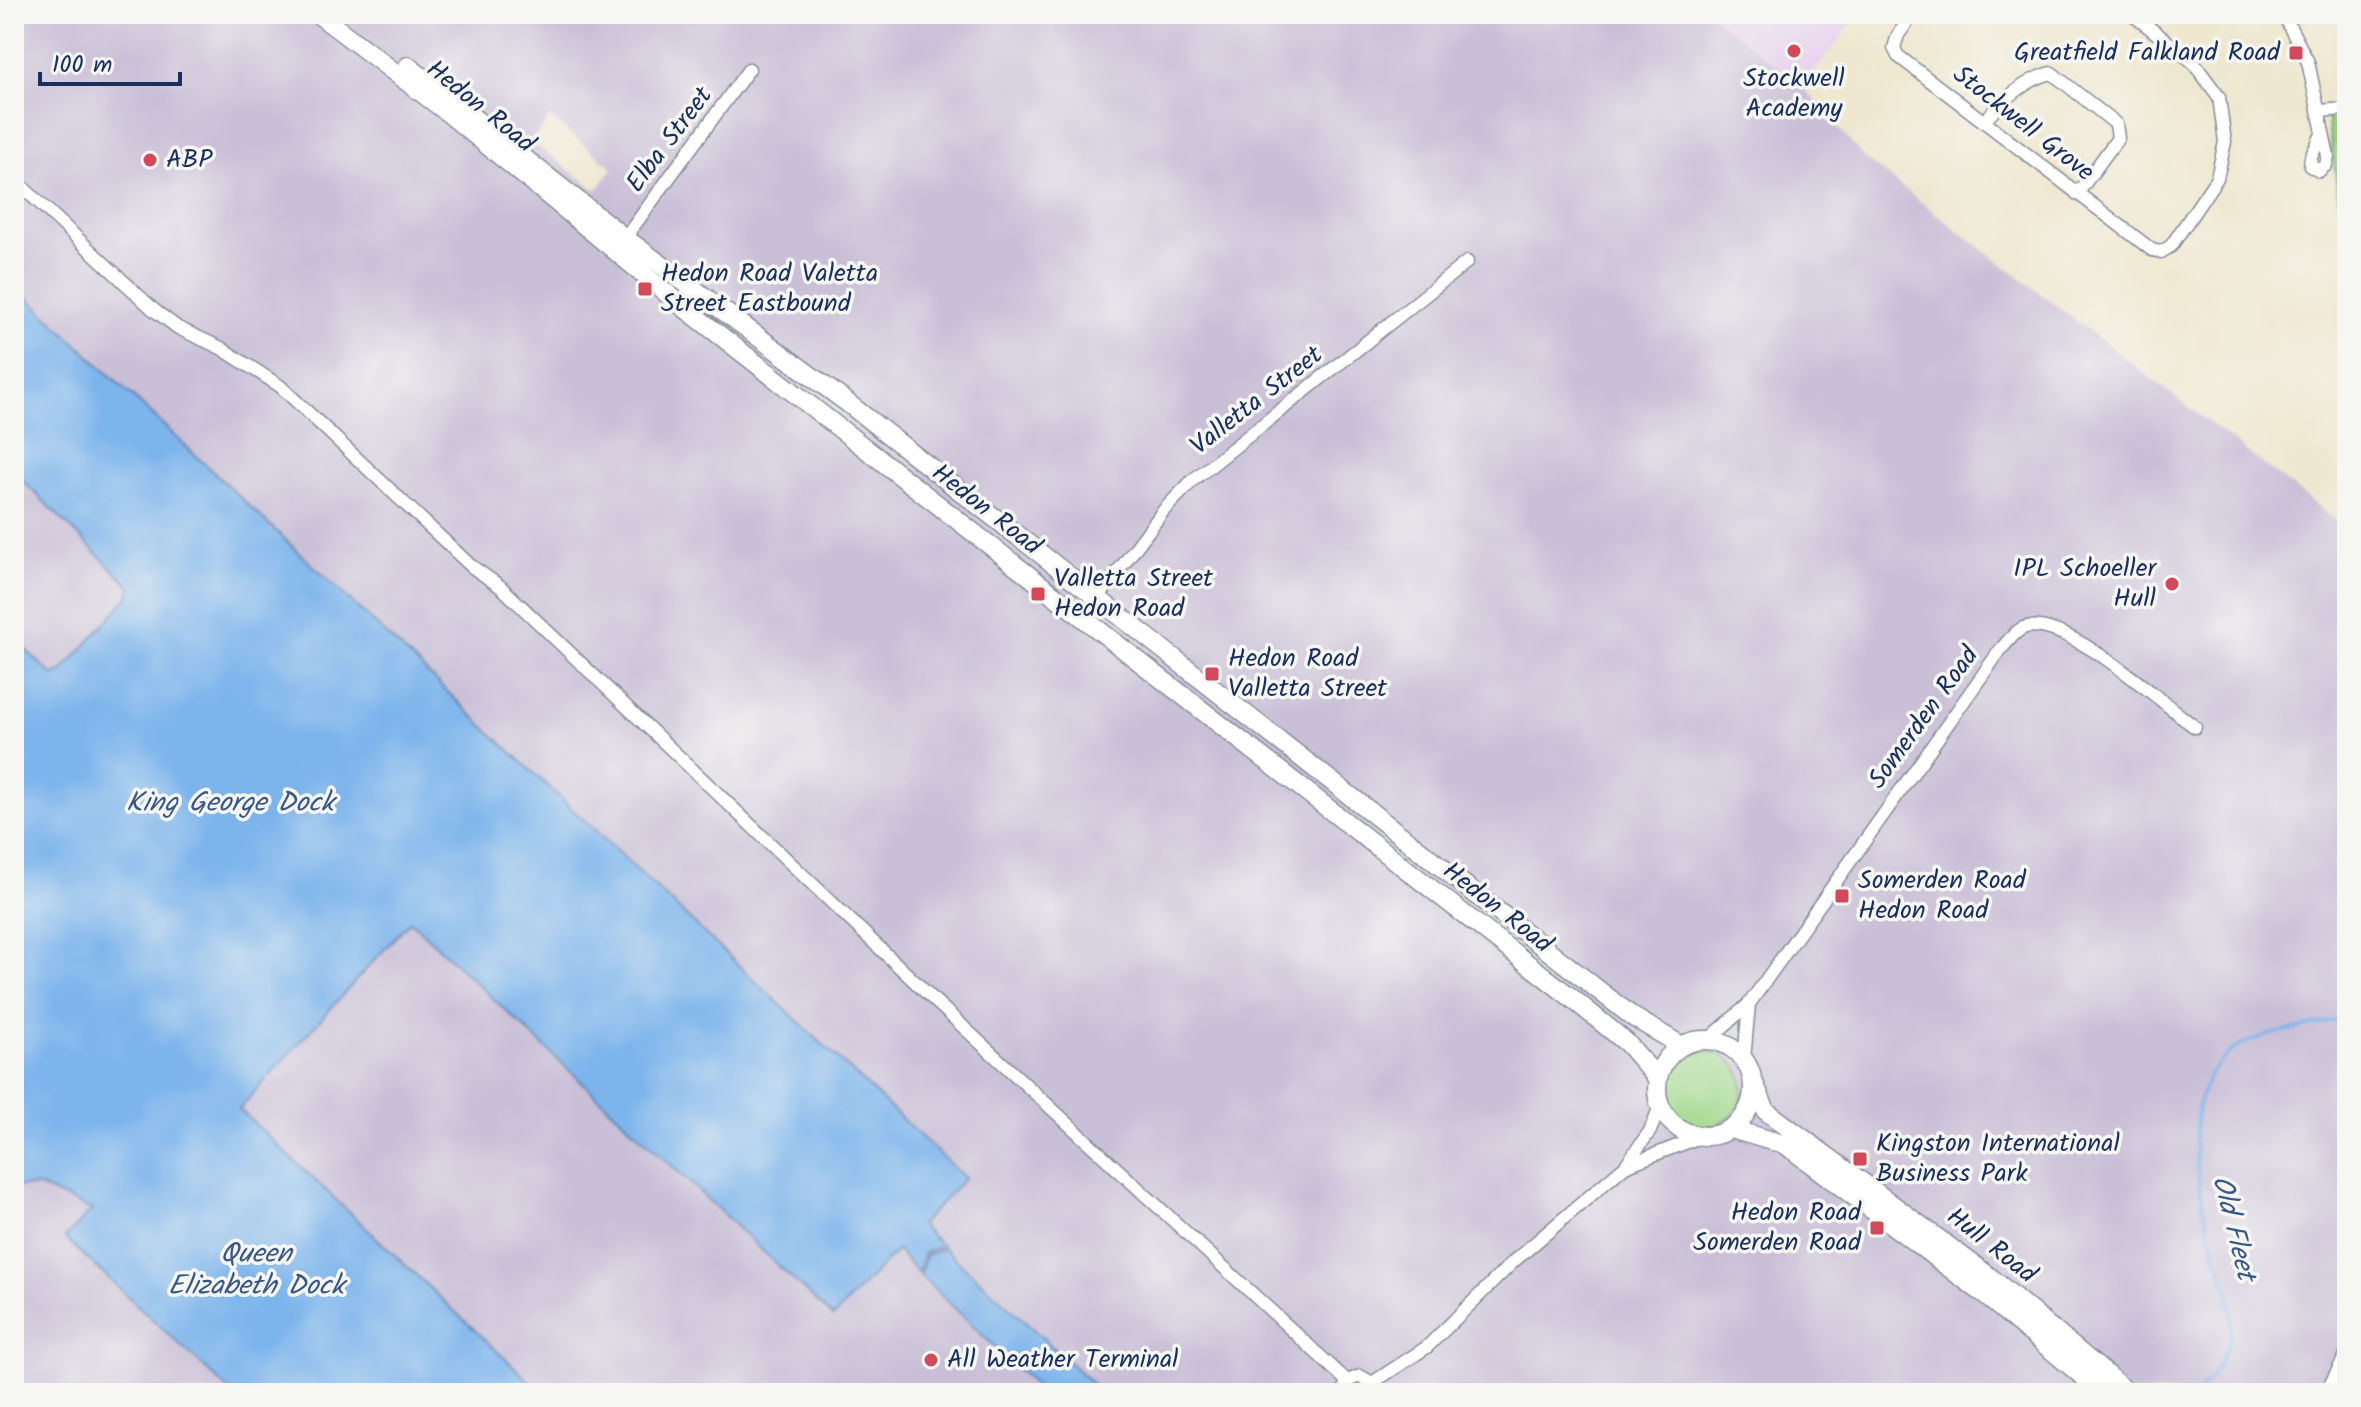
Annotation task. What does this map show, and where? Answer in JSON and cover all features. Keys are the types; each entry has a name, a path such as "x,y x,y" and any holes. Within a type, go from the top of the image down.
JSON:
{"highway":[{"name":"Hedon Road","path":"318,14 447,112 681,305 1573,999 1627,1043 1657,1078"},
{"name":"Hedon Road","path":"339,14 625,238 820,382 1622,1008 1682,1046"},
{"path":"1708,1040 1734,1050 1744,1060 1752,1078 1749,1107 1731,1129 1703,1136 1677,1128 1660,1106 1657,1078 1671,1054 1682,1046 1708,1040"},
{"name":"Hull Road","path":"1752,1078 1766,1111 1990,1277 2128,1393"},
{"name":"Hull Road","path":"1731,1129 1786,1145 1980,1291 2103,1393"}],"street":[{"name":"Stockwell Grove","path":"1913,14 1898,35 1894,48 1898,56 2152,250 2161,252 2171,246 2217,178 2225,142 2219,97 2193,62 2132,14"},
{"path":"2283,14 2308,62 2322,134"},
{"name":"Elba Street","path":"625,238 749,69"},
{"path":"1984,122 2001,100 2027,88 2037,76 2052,73 2116,124 2118,138 2077,194"},
{"path":"2318,111 2347,109"},
{"path":"14,179 154,310 178,328 221,348 280,386 471,566 501,587 1345,1387 1360,1376 1373,1388 1427,1347 1514,1261 1625,1166 1650,1131 1660,1106"},
{"name":"Valletta Street","path":"1098,598 1164,510 1193,480 1467,262"},
{"name":"Somerden Road","path":"1708,1040 1749,1004 2001,649 2022,629 2045,626 2070,637 2195,727"},
{"path":"1744,1060 1749,1004"},
{"path":"1625,1166 1703,1136"},
{"path":"2326,1393 2347,1353"}],"shaded area":[{"path":"14,14 1710,14 1803,87 1865,159 2347,529 2347,1393 14,1393","holes":["550,117 613,168 597,190 531,142"]},
{"name":"Stockwell Academy","path":"1710,14 1859,14 1803,87"}],"green space":[{"path":"2347,113 2347,226 2343,226 2327,115"},
{"path":"1713,1051 1726,1057 1737,1068 1743,1089 1741,1104 1726,1121 1713,1127 1697,1127 1684,1121 1669,1104 1667,1081 1673,1068 1690,1053"}],"water":[{"name":"King George Dock","path":"14,285 965,1178 920,1225 942,1246 924,1253 918,1273 897,1250 833,1317 410,921 239,1109 542,1393 232,1393 65,1238 92,1210 40,1187 14,1186 14,639 53,675 62,672 129,596 131,587 14,472"},
{"path":"944,1248 1103,1393 1043,1393 920,1275 926,1255"}],"waterway":[{"name":"Old Fleet","path":"2197,1393 2223,1355 2230,1337 2232,1317 2229,1296 2207,1223 2197,1167 2195,1138 2198,1110 2206,1084 2220,1062 2241,1045 2264,1036 2347,1016"}],"place":[{"name":"Stockwell Academy","path":"1794,51"},
{"name":"Greatfield Falkland Road","path":"2296,53"},
{"name":"ABP","path":"150,160"},
{"name":"Hedon Road Valetta Street Eastbound","path":"645,289"},
{"name":"IPL Schoeller Hull","path":"2172,584"},
{"name":"Valletta Street Hedon Road","path":"1038,594"},
{"name":"Hedon Road Valletta Street","path":"1212,674"},
{"name":"Somerden Road Hedon Road","path":"1842,896"},
{"name":"Kingston International Business Park","path":"1860,1159"},
{"name":"Hedon Road Somerden Road","path":"1877,1228"},
{"name":"All Weather Terminal","path":"931,1360"}],"water label":[{"name":"Queen Elizabeth Dock","path":"256,1270"}]}
